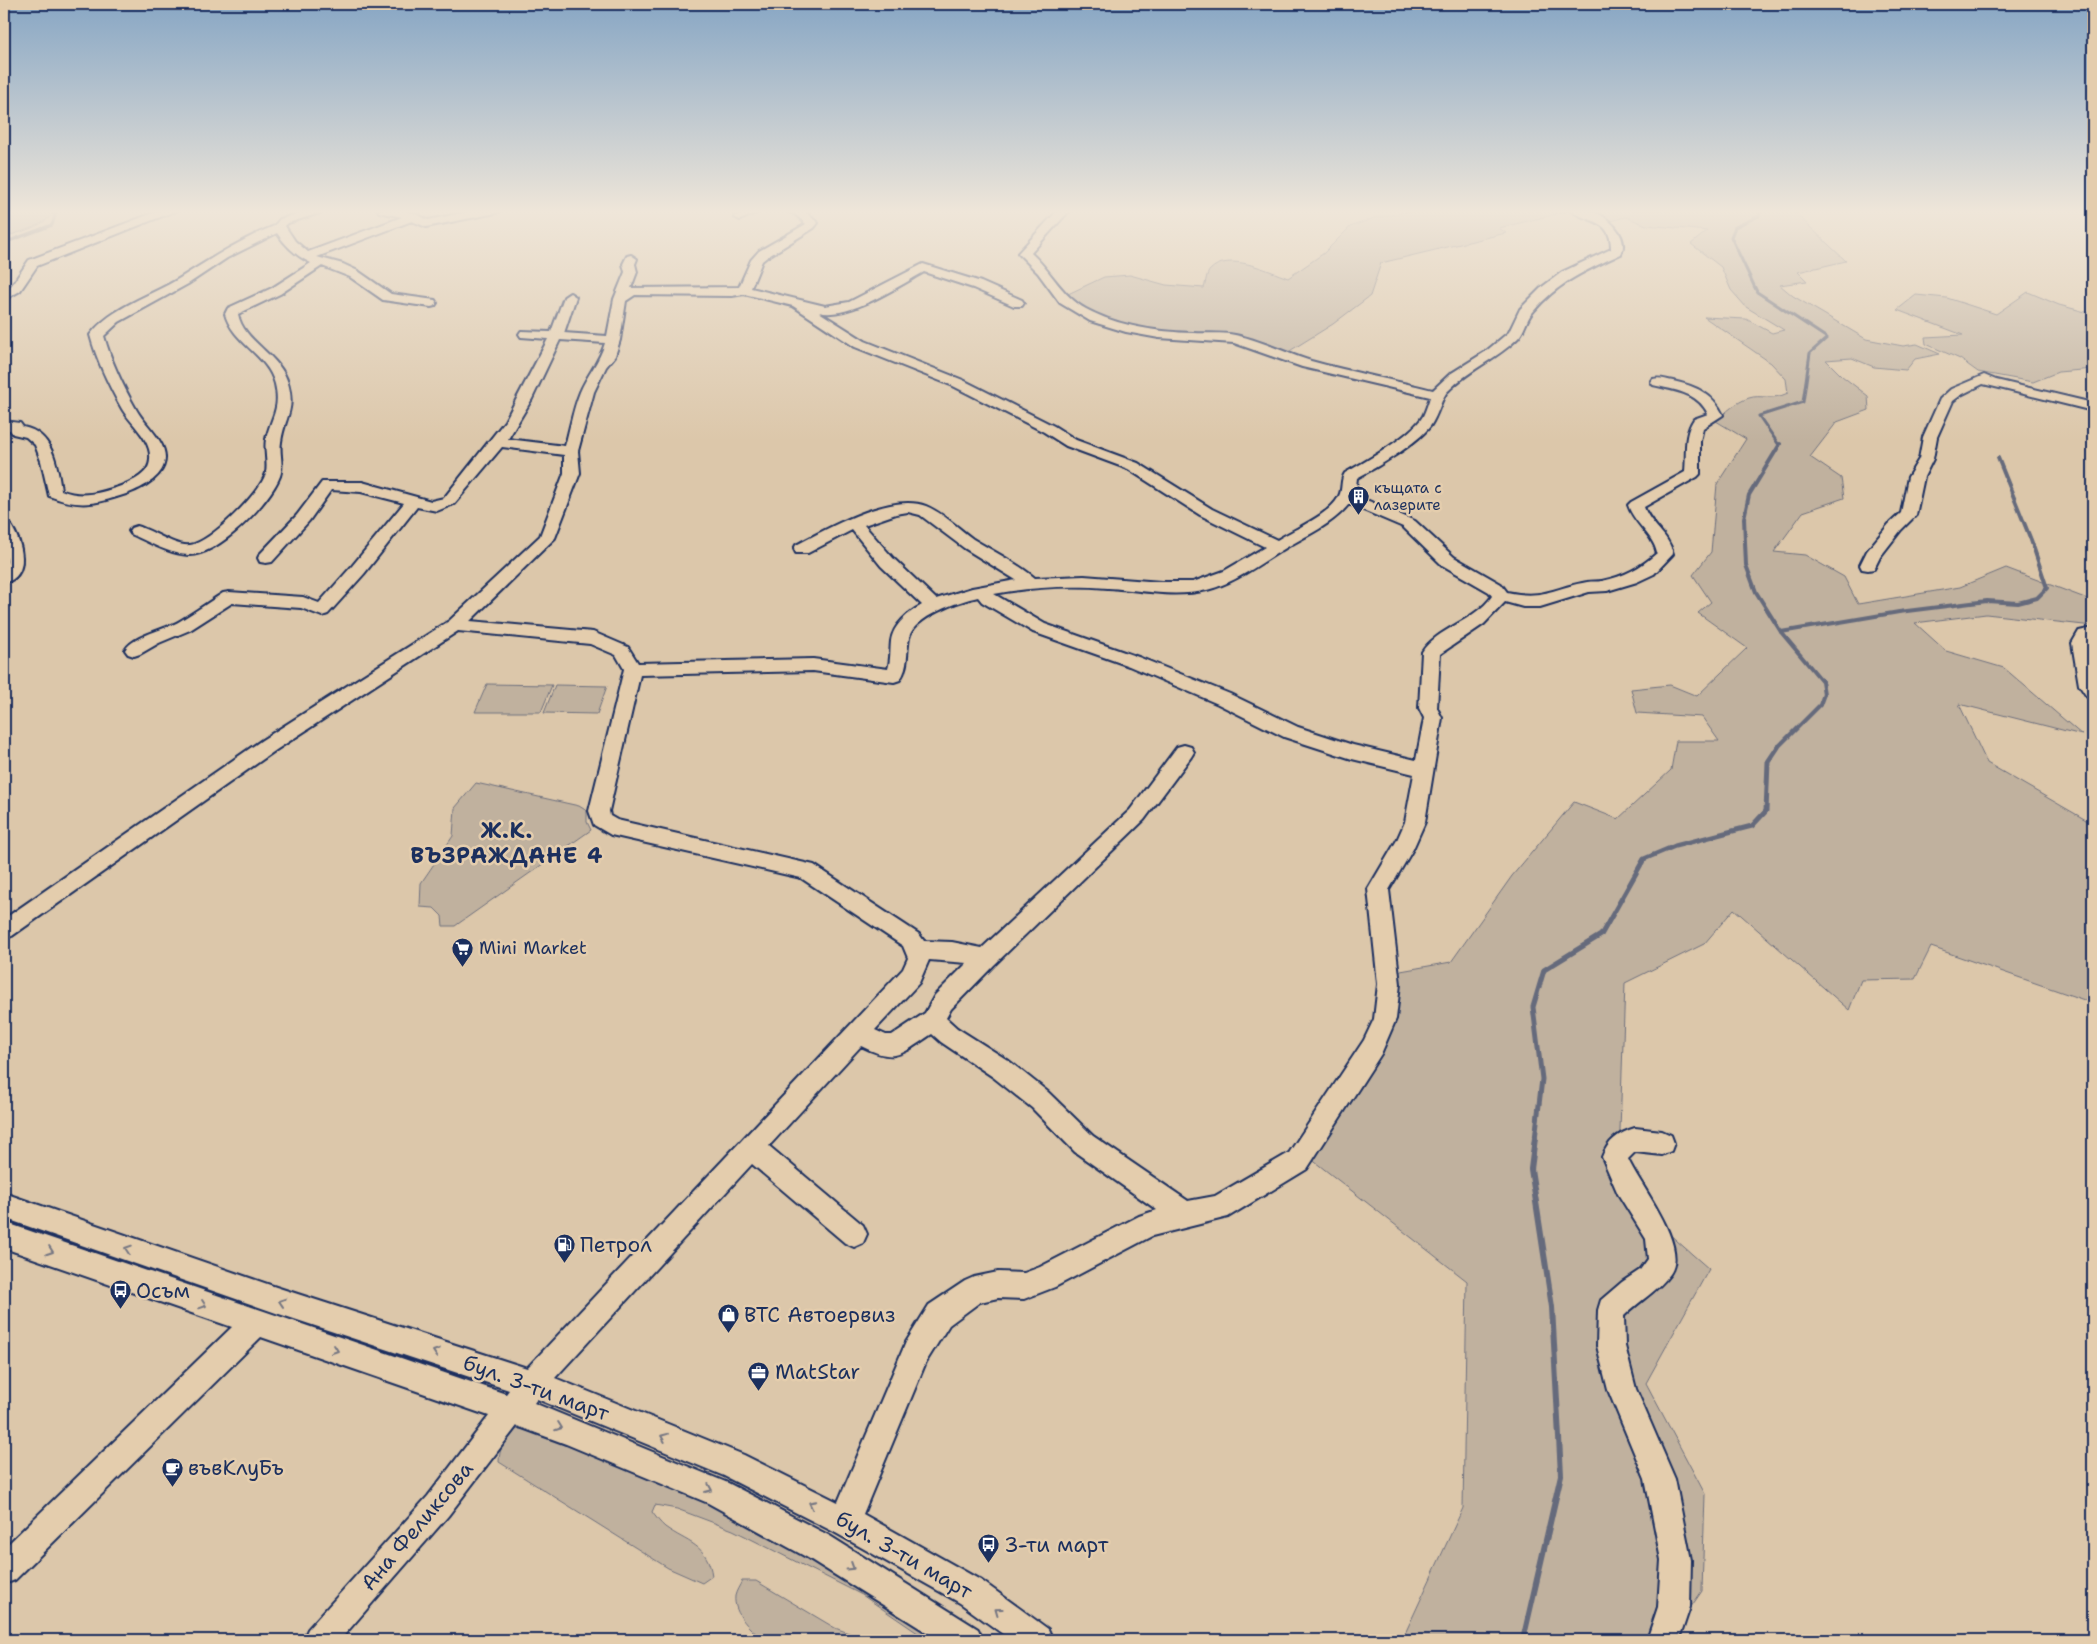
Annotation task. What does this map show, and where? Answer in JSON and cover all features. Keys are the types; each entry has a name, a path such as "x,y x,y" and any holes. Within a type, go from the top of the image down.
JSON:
{"street":[{"path":"4,296 17,287"},
{"path":"4,425 15,426 18,430 32,434 40,441 52,479 54,493 68,499 81,502 98,499 146,479 155,469 158,457 152,441 129,409 104,357 97,335 114,319 173,287"},
{"path":"138,531 183,550 193,550 204,545 229,527 258,500 273,472 273,443 283,413 282,382 271,365 230,317 233,311 282,287"},
{"path":"372,287 387,297 431,303"},
{"path":"4,930 269,745 455,625 547,538 572,473 573,462 571,452 587,392 600,366 608,356 614,340 620,300 625,287"},
{"path":"620,300 632,291 725,292 744,290 825,310 853,305 888,287"},
{"path":"982,287 1018,303"},
{"path":"1052,287 1055,292 1069,304 1085,313 1114,324 1147,332 1190,337 1224,337 1267,348 1292,360 1437,395"},
{"path":"633,669 813,665 894,676 899,660 899,641 906,626 933,606 948,600 1004,586 1030,583 1066,580 1170,588 1193,587 1228,576 1325,518 1347,496 1350,476 1378,461 1423,426 1431,416 1437,395 1455,377 1490,355 1515,334 1525,312 1550,287"},
{"path":"266,558 303,518 326,485 362,487 385,492 413,502 437,506 449,501 512,424 563,323 570,297"},
{"path":"799,305 860,344 958,383 1049,429 1071,443 1133,466 1206,512 1277,546"},
{"path":"526,334 614,340"},
{"path":"1868,565 1873,555 1908,515 1916,477 1926,459 1930,437 1938,415 1947,399 1956,392 1984,379 1991,383 2093,407"},
{"path":"1347,496 1408,524 1448,560 1495,588 1501,596 1523,601 1540,601 1588,587 1601,588 1631,578 1648,570 1665,554 1665,548 1660,539 1643,521 1637,512 1636,505 1692,474 1693,432 1699,422 1707,421 1716,415 1710,402 1703,396 1678,386 1658,382"},
{"path":"498,442 571,452"},
{"path":"134,650 153,639 184,626 229,597 303,603 322,610 358,570 413,502"},
{"path":"802,549 855,524 897,508 908,507 921,510 970,544 1014,569 1030,583"},
{"path":"855,524 887,562 933,606"},
{"path":"4,527 16,560 14,570 4,578"},
{"path":"983,592 988,598 1038,628 1135,662 1224,699 1291,732 1352,752 1423,769"},
{"path":"845,1521 916,1352 939,1315 974,1290 998,1285 1024,1286 1046,1278 1148,1225 1185,1214 1219,1208 1298,1161 1373,1047 1384,1019 1388,984 1384,929 1378,888 1406,843 1415,822 1433,718 1428,708 1431,652 1494,608 1501,596"},
{"path":"455,625 593,638 622,651 633,669 599,811 601,820 611,826 807,872 911,940 919,951 939,949 968,952 986,958"},
{"path":"2093,634 2085,635 2080,643 2088,685 2093,692"},
{"path":"859,1033 884,1046 896,1045 933,1020 943,1002 986,958 1137,815 1184,752"},
{"name":"Ана Феликсова","path":"319,1640 438,1506 532,1383 911,976 919,963 919,951"},
{"path":"933,1020 949,1035 1001,1069 1040,1100 1084,1144 1185,1214"},
{"path":"1662,1143 1638,1138 1622,1144 1614,1157 1626,1185 1658,1234 1662,1263 1649,1279 1630,1291 1610,1310 1612,1346 1622,1390 1660,1478 1676,1560 1674,1607 1663,1640"},
{"path":"752,1148 854,1234"},
{"name":"бул. 3-ти март","path":"4,1205 276,1300 532,1383 734,1465 845,1521 971,1592 1037,1640"},
{"name":"бул. 3-ти март","path":"4,1235 513,1410 568,1430 718,1493 819,1547 967,1640"},
{"path":"4,1569 256,1323"}],"shaded area":[{"path":"1083,287 1373,287 1370,296 1333,324 1288,352 1221,335 1170,333 1116,323 1066,301 1068,294"},
{"path":"1730,287 1782,287 1793,296 1866,339 1903,346 1917,344 1940,354 1915,359 1906,370 1874,367 1852,358 1826,360 1842,376 1868,396 1869,410 1837,422 1810,457 1841,478 1844,498 1803,512 1774,552 1805,555 1844,577 1858,604 1960,587 2006,568 2093,601 2093,626 1986,614 1915,623 1946,651 2004,668 2082,735 1959,704 1987,763 2093,824 2093,1003 1931,947 1915,979 1861,980 1849,1010 1734,909 1704,944 1625,983 1618,1189 1709,1269 1646,1383 1705,1494 1702,1591 1668,1640 1402,1640 1463,1508 1467,1281 1306,1155 1380,1017 1384,974 1451,962 1512,876 1574,802 1618,819 1671,770 1676,741 1719,741 1702,717 1637,713 1631,689 1670,685 1697,696 1747,648 1698,613 1711,602 1693,575 1711,552 1717,484 1746,439 1716,421 1744,400 1753,397 1776,397 1788,393 1786,379 1771,363 1704,317 1746,319 1772,333 1784,330 1746,307"},
{"path":"2028,292 2059,305 2093,314 2093,369 2058,372 2033,382 1978,372 1960,359 1926,344 1925,337 1963,335 1897,310 1916,295 1947,298 1996,314"},
{"path":"487,684 552,685 541,712 475,712"},
{"path":"555,685 607,686 597,714 544,713"},
{"path":"476,783 579,806 587,811 587,822 591,830 455,926 443,926 442,916 434,908 420,907 421,883 453,836 455,808"},
{"path":"527,1428 634,1468 726,1510 895,1601 950,1640 928,1640 862,1595 733,1530 677,1509 655,1505 652,1512 663,1525 695,1546 706,1557 712,1576 702,1583 668,1568 499,1462 501,1448 505,1439 515,1430"},
{"path":"742,1581 756,1581 835,1628 868,1640 765,1640 749,1627 737,1609 735,1596"}],"waterway":[{"path":"1755,287 1757,292 1827,338 1810,353 1803,402 1759,416 1779,445"},
{"path":"1780,444 1749,495 1744,518 1746,565 1756,592 1781,632"},
{"path":"1781,632 1899,612 1987,601 2018,603 2037,598 2047,588 2031,540 1998,458"},
{"path":"1778,747 1820,705 1824,694 1822,681 1781,632"},
{"path":"1535,1139 1542,1079 1533,1007 1544,970 1601,935 1644,859 1675,846 1752,826 1766,811 1768,762 1778,747"},
{"path":"1523,1640 1561,1475 1552,1307 1531,1169 1535,1138"}],"place":[{"name":"къщата с лазерите","path":"1358,516"},
{"name":"Mini Market","path":"463,967"},
{"name":"Петрол","path":"564,1264"},
{"name":"Осъм","path":"120,1310"},
{"name":"ВТС Автоервиз","path":"728,1334"},
{"name":"MatStar","path":"759,1391"},
{"name":"въвКлуБъ","path":"172,1487"},
{"name":"3-ти март","path":"988,1564"}],"district":[{"name":"Ж.К. ВЪЗРАЖДАНЕ 4","path":"507,842"}]}
